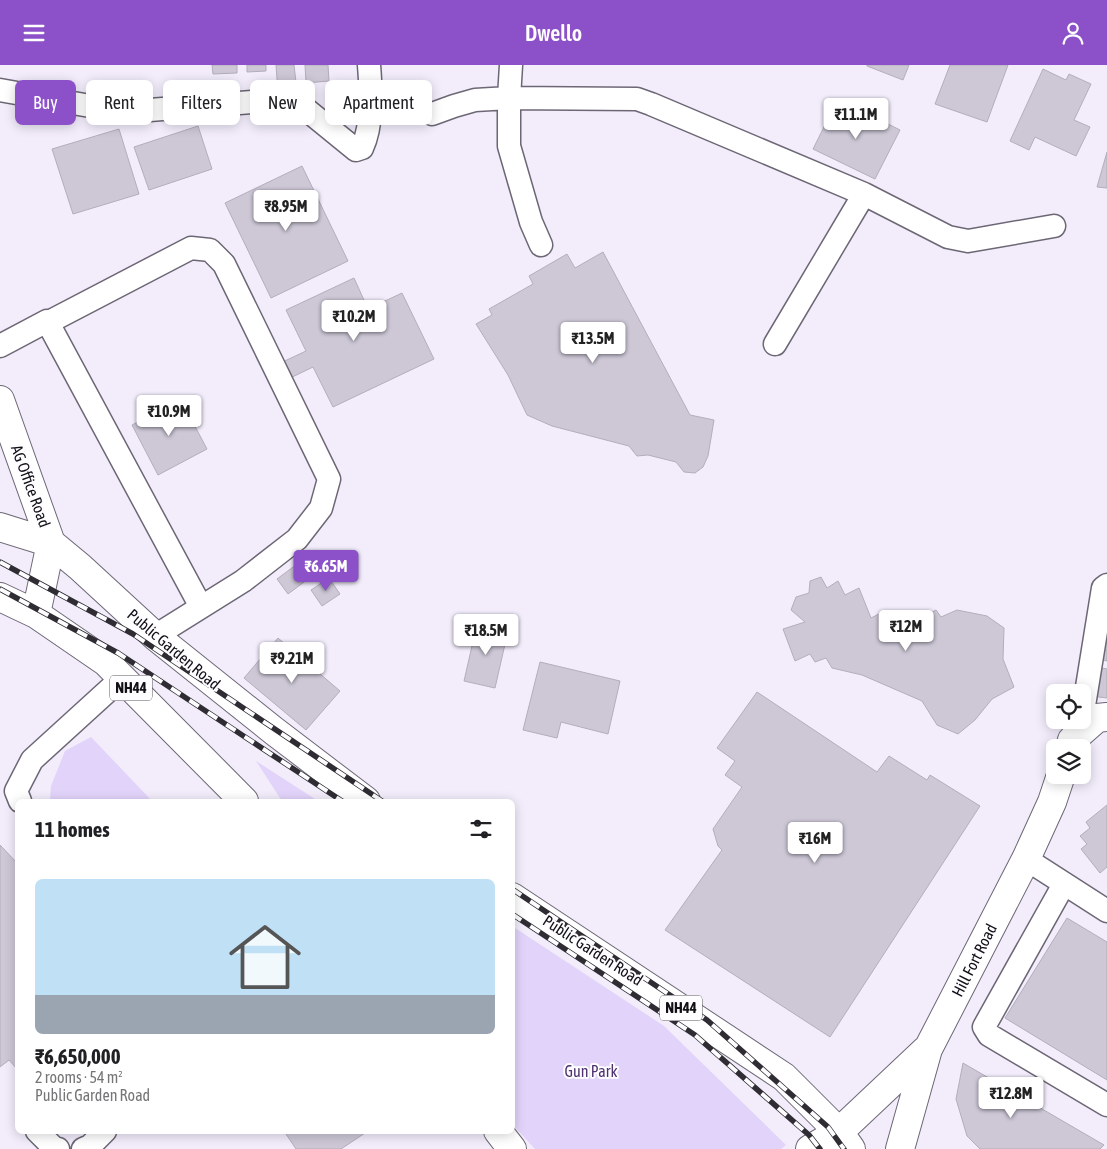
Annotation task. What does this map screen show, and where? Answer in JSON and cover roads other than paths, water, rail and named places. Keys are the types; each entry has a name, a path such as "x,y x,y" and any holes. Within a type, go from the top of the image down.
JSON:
{"main road":[{"name":"AG Office Road","path":"0,400 51,543"},
{"path":"0,527 51,543 36,614"},
{"name":"Public Garden Road","path":"51,543 155,636 274,731 363,799"},
{"name":"NH44","path":"0,597 36,614 106,662 242,799"},
{"path":"1079,730 1097,718 1107,717"},
{"name":"Hill Fort Road","path":"900,1149 928,1049 1026,859 1052,802 1058,784"},
{"name":"Public Garden Road","path":"515,899 784,1077 845,1141"},
{"path":"810,1149 845,1141 928,1049"},
{"path":"500,1134 512,1149"}],"street":[{"path":"0,90 124,112 252,102 302,106 356,150 362,148 367,139 371,99 369,65"},
{"path":"511,65 509,146 530,222 541,245"},
{"path":"432,114 475,100 509,98 637,99 864,194 948,237 968,241 1054,226"},
{"path":"775,344 864,194"},
{"path":"0,346 192,248 210,250 224,264 329,479 321,508 297,539 243,581 155,636"},
{"path":"47,323 201,607"},
{"path":"1079,730 1104,588 1107,585"},
{"path":"12,797 32,760 122,678"},
{"path":"1026,859 1107,911"},
{"path":"1064,884 984,1027 988,1035 1107,1105"},
{"path":"40,1134 54,1148 58,1149"},
{"path":"83,1149 90,1146 102,1134"}],"railway":[{"path":"0,562 133,634 379,799"},
{"path":"0,589 118,653 339,799"},
{"path":"515,891 707,1020 828,1127 844,1149"},
{"path":"515,916 695,1035 809,1135 820,1149"}],"park label":[{"name":"Gun Park","path":"591,1071"}]}
